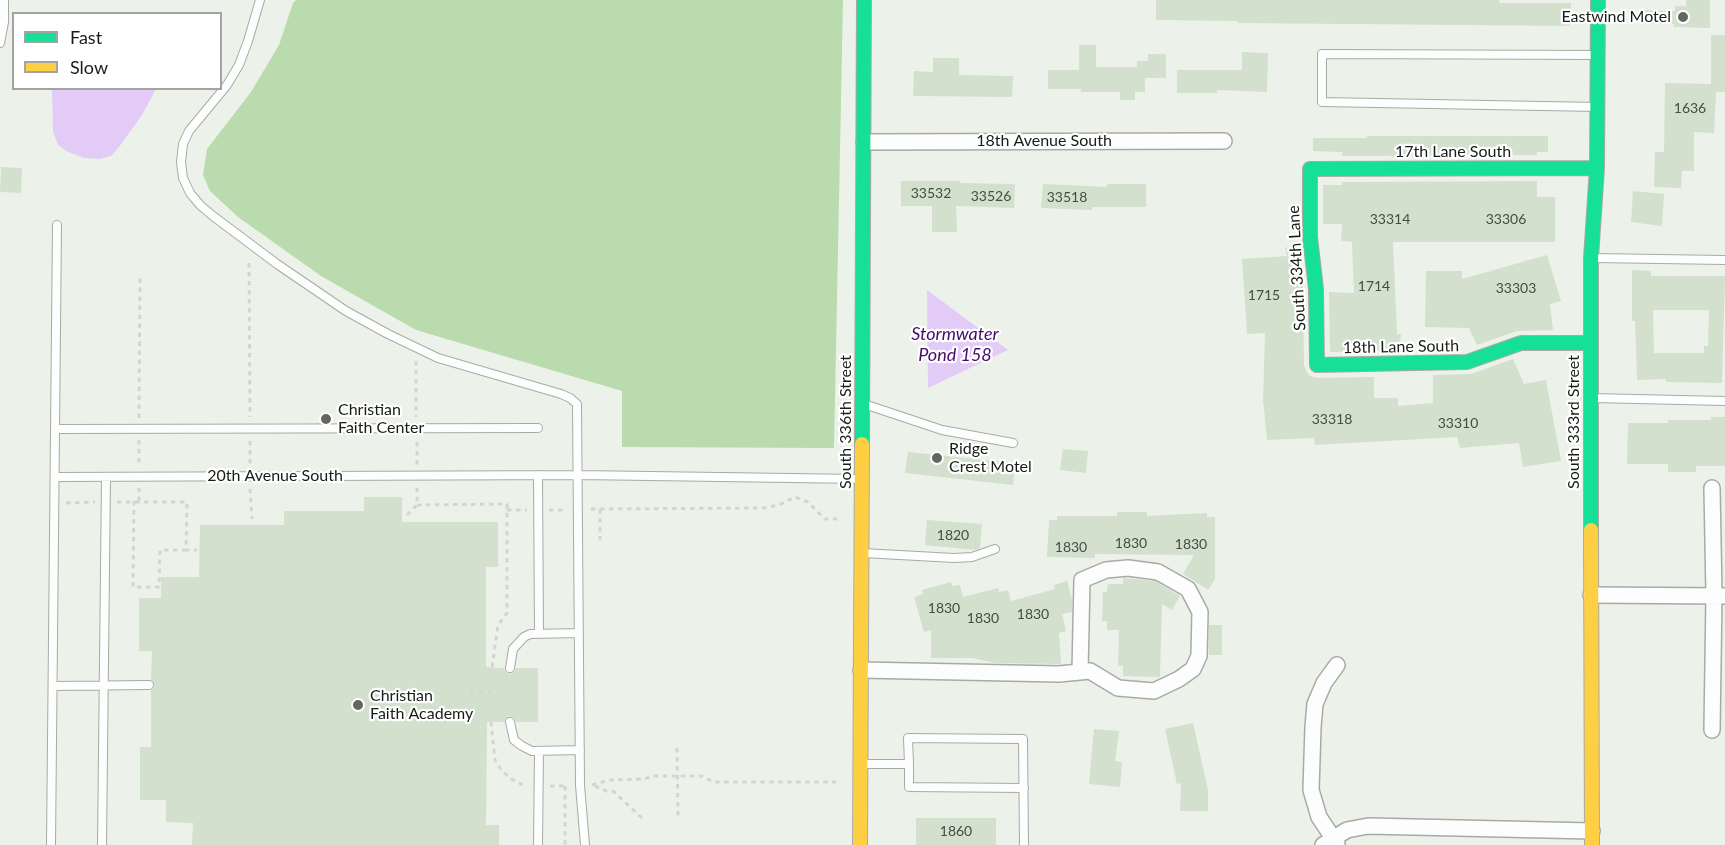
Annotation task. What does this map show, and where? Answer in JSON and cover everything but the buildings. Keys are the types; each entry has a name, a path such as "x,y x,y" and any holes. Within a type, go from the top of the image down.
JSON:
{"street":[{"name":"South 336th Street","path":"860,845 864,0"},
{"name":"South 333rd Street","path":"1592,838 1591,258 1599,107 1598,0"},
{"name":"18th Avenue South","path":"864,142 1224,141"},
{"name":"17th Lane South","path":"1310,169 1597,168"},
{"name":"South 334th Lane","path":"1310,169 1310,237 1316,289 1317,365"},
{"name":"18th Lane South","path":"1317,365 1467,362 1521,343 1591,343"},
{"path":"1712,488 1719,596 1712,730"},
{"path":"861,670 1059,674 1080,672 1090,671 1118,688 1154,692 1193,669 1199,656 1200,612 1188,589 1158,572 1128,568 1106,570 1082,580 1080,672"},
{"path":"1591,595 1719,596"},
{"path":"1337,665 1319,693 1313,727 1311,789 1319,817 1331,843 1347,830 1368,826 1592,838"}],"lane":[{"path":"0,43 4,22 4,0"},
{"path":"260,0 239,65 189,131 183,144 183,178 190,193 213,216 284,268 345,311 394,338 444,360 570,398 577,404 580,785 585,845"},
{"path":"1599,55 1322,54 1322,102 1599,107"},
{"path":"51,845 57,225"},
{"path":"1591,258 1725,260"},
{"path":"1591,398 1725,401"},
{"path":"863,404 942,430 1012,443"},
{"path":"55,429 538,428"},
{"path":"538,475 538,634"},
{"name":"20th Avenue South","path":"55,477 579,475 862,479"},
{"path":"102,845 106,477"},
{"path":"862,553 954,558 972,557 995,549"},
{"path":"510,668 513,649 519,641 530,634 579,633"},
{"path":"53,686 148,685"},
{"path":"510,722 514,740 532,751 580,750"},
{"path":"1024,789 909,788 908,738 1023,739 1024,789 1024,845"},
{"path":"538,751 538,845"},
{"path":"860,764 909,764"}],"path":[{"path":"249,262 252,519"},
{"path":"140,276 140,477 136,501 133,587 159,587 160,550 197,550"},
{"path":"507,510 763,508 779,505 795,497 808,502 825,519 840,519"},
{"path":"55,503 187,502 186,550"},
{"path":"417,505 507,504 507,614 498,625 492,668"},
{"path":"600,509 600,544"},
{"path":"470,693 491,693"},
{"path":"491,722 495,760 502,771 527,787 594,785 609,780 644,779 653,776 702,776 713,782 836,782"},
{"path":"677,748 678,818"},
{"path":"594,785 606,791 613,791 642,818"},
{"path":"565,786 565,845"}],"green space":[{"path":"296,0 843,0 834,448 622,447 622,391 416,330 321,276 238,217 210,191 203,175 207,149 251,92 279,45"}],"water":[{"path":"52,90 155,90 142,115 111,156 100,159 84,158 68,152 58,145 53,131"},
{"name":"Stormwater Pond 158","path":"927,290 1008,350 928,388"}],"traffic: fast":[{"path":"862,444 864,0"},
{"path":"1591,530 1591,258 1597,168 1598,0"},
{"path":"1591,343 1521,343 1467,362 1317,365 1316,289 1310,237 1310,169 1597,168"}],"traffic: slow":[{"path":"860,845 862,444"},
{"path":"1591,530 1592,845"}],"place":[{"name":"Eastwind Motel","path":"1683,17"},
{"name":"Christian Faith Center","path":"326,419"},
{"name":"Ridge Crest Motel","path":"937,458"},
{"name":"Christian Faith Academy","path":"358,705"}]}
